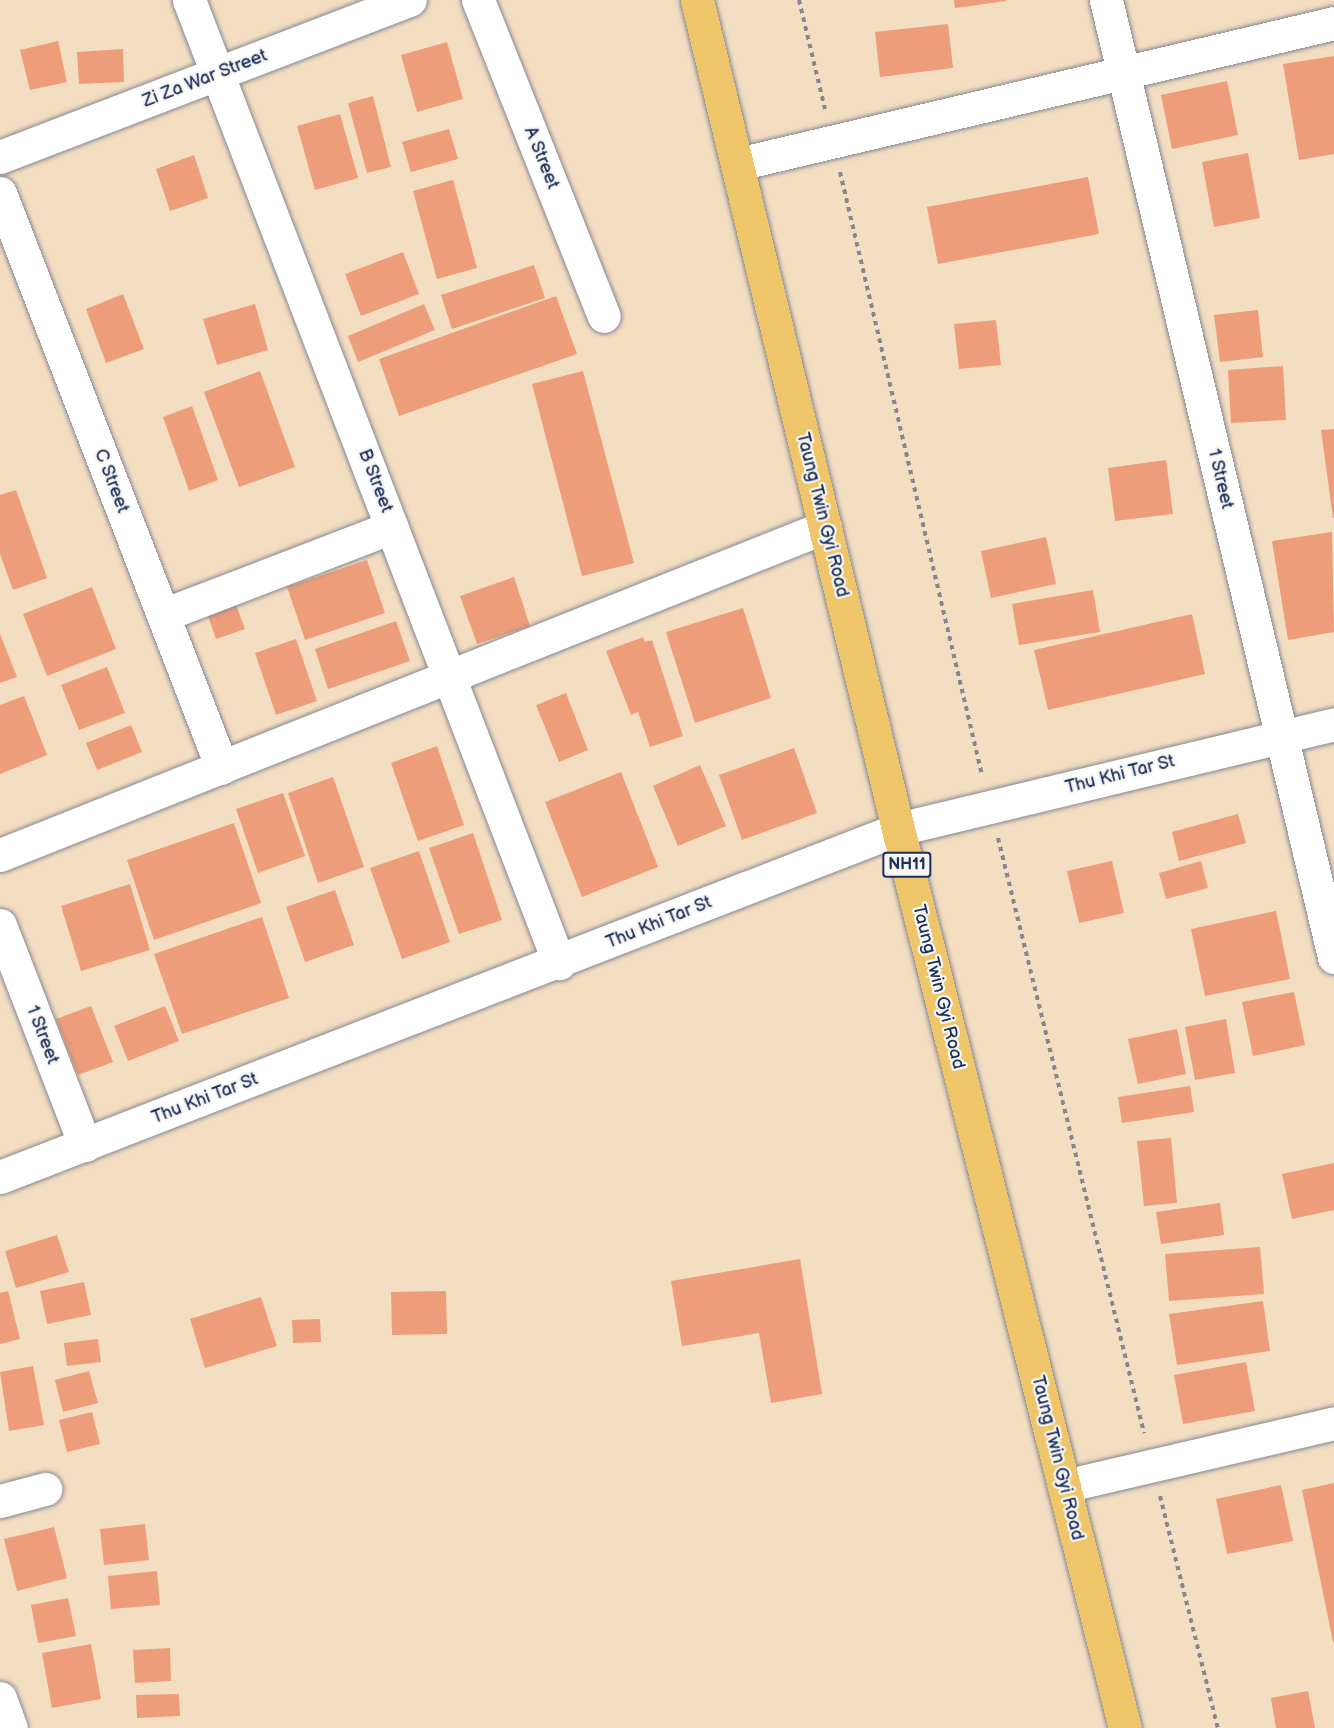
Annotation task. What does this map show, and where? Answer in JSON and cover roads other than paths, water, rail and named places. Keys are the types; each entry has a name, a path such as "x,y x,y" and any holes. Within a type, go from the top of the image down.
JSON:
{"highway":[{"name":"Taung Twin Gyi Road","path":"697,0 898,829 1125,1728"}],"street":[{"name":"B Street","path":"189,0 219,73 559,963"},
{"name":"Zi Za War Street","path":"0,157 410,0"},
{"name":"A Street","path":"478,0 604,316"},
{"name":"1 Street","path":"1106,0 1334,957"},
{"path":"738,165 1334,23"},
{"name":"C Street","path":"0,193 222,768"},
{"path":"163,615 392,527"},
{"path":"0,855 450,679 825,527"},
{"name":"Thu Khi Tar St","path":"0,1177 559,963 898,829 1334,724"},
{"name":"1 Street","path":"0,925 85,1145"},
{"path":"1064,1486 1334,1423"},
{"path":"0,1501 45,1489"},
{"path":"0,1698 11,1728"}]}
